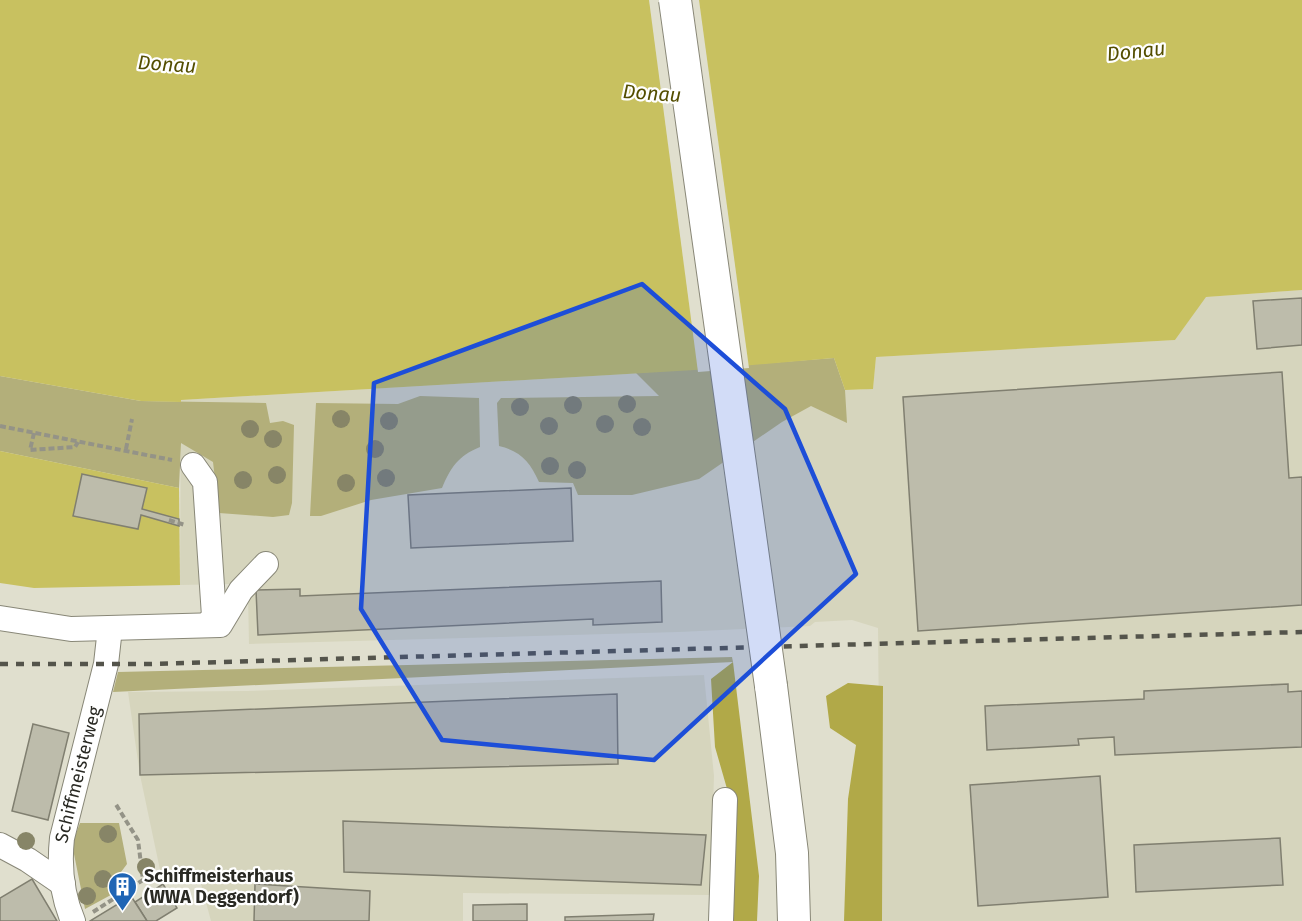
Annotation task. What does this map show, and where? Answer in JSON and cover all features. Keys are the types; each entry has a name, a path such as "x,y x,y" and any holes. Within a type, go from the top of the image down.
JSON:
{"main road":[{"path":"675,0 771,686 792,853 794,921"}],"street":[{"path":"193,465 205,482 214,616 208,624"},
{"path":"0,618 71,629 220,625 241,590 266,564"},
{"name":"Schiffmeisterweg","path":"80,918 63,884 60,858 62,838 106,664 110,628"},
{"path":"721,921 725,800"},
{"path":"28,860 62,838"},
{"path":"0,845 28,860 63,884"}],"path":[{"path":"126,449 132,419"},
{"path":"0,426 126,449 193,465"},
{"path":"34,433 30,450 75,447 78,442"},
{"path":"169,520 183,524"},
{"path":"80,918 143,879 138,840 115,803"}],"highlighted area":[{"path":"642,284 785,409 856,574 654,760 442,740 361,609 374,383"}],"shaded area":[{"path":"1302,290 1302,921 881,921 878,628 852,620 815,622 810,626 679,632 249,644 248,594 233,584 180,585 181,400 695,370 834,358 845,390 860,390 873,388 876,357 1175,340 1205,297"},
{"path":"834,358 845,390 847,423 811,406 782,422 699,479 632,495 578,495 573,483 539,482 524,458 499,446 497,403 501,398 659,396 636,373"},
{"path":"0,376 141,401 266,403 270,423 283,421 294,425 292,503 289,515 273,517 219,513 213,462 181,443 179,488 0,451"},
{"path":"420,396 479,398 480,447 466,454 456,463 442,488 371,500 321,516 310,516 316,403 398,404"},
{"path":"732,657 733,662 113,692 118,672"},
{"path":"733,662 759,876 757,921 732,921 732,806 715,747 711,679"},
{"path":"704,675 714,776 710,895 463,893 463,921 211,921 199,876 163,884 140,775 128,692 246,691"},
{"path":"848,683 883,686 882,921 844,921 848,799 856,745 830,728 826,696"},
{"path":"80,823 119,823 127,864 118,876 120,890 85,909 72,844"}],"water":[{"name":"Donau","path":"0,0 1302,0 1302,290 1206,297 1175,340 876,357 873,389 845,390 834,358 695,370 181,400 181,402 141,401 0,376"},
{"path":"0,451 179,488 180,585 34,588 0,583"}],"pier":[{"path":"649,0 699,0 749,368 698,372"}],"building":[{"path":"1302,298 1302,345 1257,349 1253,301"},
{"path":"1282,372 1289,478 1302,477 1302,605 918,631 903,397"},
{"path":"82,474 147,488 142,509 179,519 179,526 141,515 138,529 73,516"},
{"path":"571,488 573,541 411,548 408,495"},
{"path":"661,581 662,622 593,625 593,619 258,635 256,590 300,589 300,596"},
{"path":"1288,684 1288,692 1302,691 1302,747 1115,755 1114,737 1078,739 1079,745 987,750 985,706 1144,699 1144,691"},
{"path":"617,694 618,764 140,775 139,714"},
{"path":"33,724 69,733 48,820 12,811"},
{"path":"1100,776 1108,897 978,906 970,785"},
{"path":"343,821 706,835 701,885 344,872"},
{"path":"1280,838 1283,885 1136,892 1134,845"},
{"path":"32,879 57,921 0,921 0,898"},
{"path":"163,884 177,908 156,921 147,921 135,902"},
{"path":"255,884 370,891 369,921 254,921"},
{"name":"Schiffmeisterhaus (WWA Deggendorf)","path":"131,896 147,921 90,921"},
{"path":"527,904 527,921 473,921 473,905"},
{"path":"654,914 653,921 565,921 565,917"}],"railway":[{"path":"0,664 150,664 1302,632"}],"place":[{"name":"Schiffmeisterhaus (WWA Deggendorf)","path":"123,912"}]}
